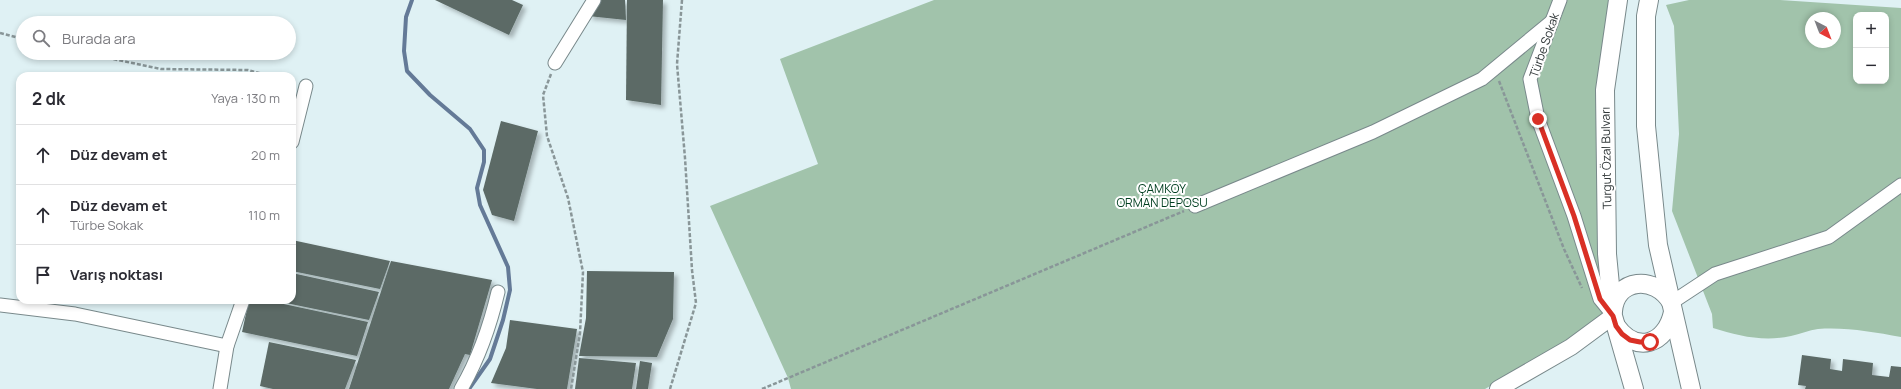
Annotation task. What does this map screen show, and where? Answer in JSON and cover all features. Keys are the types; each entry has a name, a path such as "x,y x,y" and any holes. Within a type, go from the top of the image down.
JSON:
{"main road":[{"name":"Turgut Özal Bulvarı","path":"1618,0 1605,90 1607,254 1615,321 1634,389"},
{"path":"1649,0 1646,16 1646,126 1658,245 1691,389"},
{"path":"1642,283 1651,284 1660,288 1667,295 1672,308 1667,330 1660,337 1650,342 1630,340 1622,334 1615,321 1614,306 1618,296 1624,289 1633,285 1642,283"}],"street":[{"path":"555,62 594,0"},
{"name":"Türbe Sokak","path":"1560,0 1530,79 1538,119 1574,216 1600,299 1615,321"},
{"path":"1195,206 1373,132 1482,79 1551,22"},
{"path":"296,126 306,86"},
{"path":"1672,308 1714,274 1829,237 1901,185"},
{"path":"461,389 473,368 490,327 498,292"},
{"path":"220,389 227,346 242,304"},
{"path":"0,305 75,314 227,346"},
{"path":"1498,389 1615,321"}],"path":[{"path":"670,389 696,303 692,270 677,64 682,0"},
{"path":"0,33 16,37"},
{"path":"118,60 161,69 248,70 256,72"},
{"path":"555,62 543,95 547,136 568,198 583,272 580,333 571,389"},
{"path":"1494,69 1564,249 1583,290"},
{"path":"762,389 1195,206"}],"green space":[{"name":"ÇAMKÖY ORMAN DEPOSU","path":"934,0 1615,0 1603,38 1613,316 1485,389 791,389 788,378 710,206 818,164 780,59"},
{"path":"1689,0 1780,0 1901,8 1901,337 1860,330 1828,329 1815,330 1781,338 1761,338 1742,336 1713,328 1712,314 1672,211 1679,134 1674,26 1666,5"}],"building":[{"path":"435,0 512,0 523,5 509,35"},
{"path":"597,0 625,0 626,20 588,16"},
{"path":"627,0 663,0 661,105 626,100"},
{"path":"501,121 538,131 514,221 492,215 483,190"},
{"path":"296,241 390,261 380,289 296,272"},
{"path":"391,261 492,280 470,355 465,354 449,389 349,389"},
{"path":"587,271 674,272 673,319 657,357 579,356 586,318"},
{"path":"296,274 379,292 369,320 291,304 296,304"},
{"path":"248,304 284,304 368,322 357,356 242,332"},
{"path":"510,320 577,329 567,389 537,389 491,383 506,348"},
{"path":"269,342 356,360 345,389 273,389 260,386"},
{"path":"1802,355 1831,359 1830,369 1842,371 1843,359 1873,363 1872,375 1889,377 1891,366 1901,367 1901,389 1805,389 1806,386 1798,385"},
{"path":"579,358 636,363 632,389 575,389"},
{"path":"640,361 652,363 648,389 636,389"}],"waterway":[{"path":"412,0 406,17 404,51 407,71 430,95 470,129 484,150 484,162 477,188 480,205 508,267 510,290 503,320 490,359 469,389"}],"route":[{"path":"1538,119 1574,216 1600,299 1613,316 1616,326 1622,334 1630,340 1650,342"}]}
